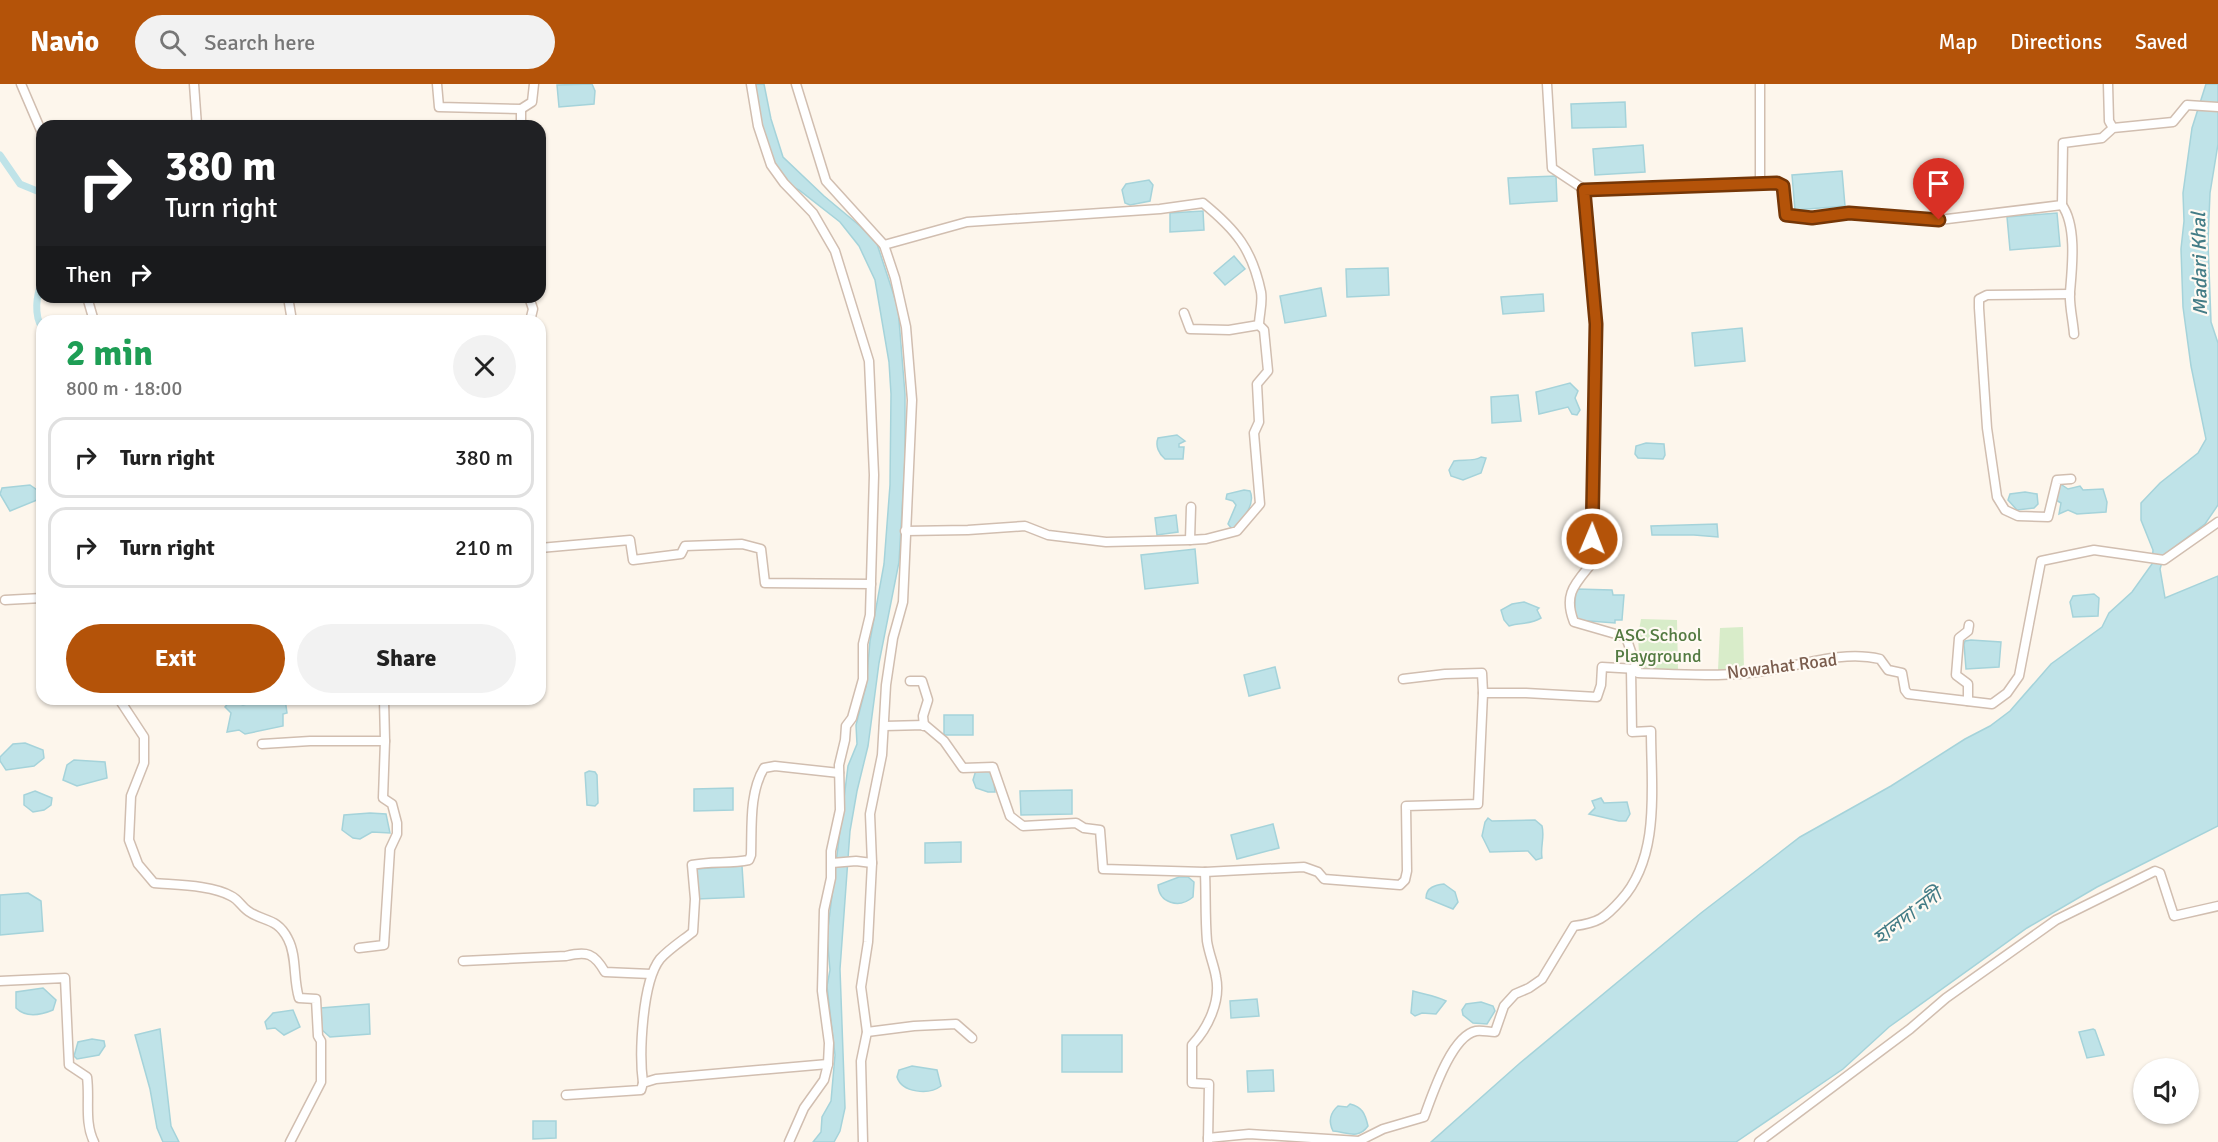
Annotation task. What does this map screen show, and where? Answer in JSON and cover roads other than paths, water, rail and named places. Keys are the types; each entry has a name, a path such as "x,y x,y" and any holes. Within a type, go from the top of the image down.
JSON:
{"street":[{"path":"21,84 36,120"},
{"path":"194,84 197,120"},
{"path":"437,84 440,107 521,109 532,102 534,84"},
{"path":"751,84 758,126 771,165 784,183 813,213 835,250 869,361 874,474 870,615 863,644 861,665 863,679 852,718 846,726 839,765 840,810 831,851 833,863 824,910 822,991 829,1043 828,1064 824,1080 804,1108 789,1142"},
{"path":"796,84 826,181 884,245 899,294 910,362 912,400 903,602 893,638 886,685 882,755 870,814 872,863 868,942 861,987 867,1032 861,1061 863,1142"},
{"path":"1548,84 1552,168 1584,190 1777,183 1783,186 1786,215 1812,218 1849,213 1939,220 2062,206"},
{"path":"1760,84 1760,183"},
{"path":"2108,84 2109,121 2113,128"},
{"path":"2074,334 2070,294 2073,272 2069,214 2062,206 2063,143 2102,138 2113,128 2173,122 2187,105 2218,107"},
{"path":"521,109 521,120"},
{"path":"1205,872 1208,944 1216,979 1216,997 1201,1036 1192,1045 1191,1083 1209,1084 1208,1140 1249,1134 1359,1141 1383,1129 1424,1117 1442,1068 1464,1036 1476,1031 1495,1032 1504,1006 1515,994 1542,979 1574,926 1592,924 1601,920 1628,892 1640,872 1647,847 1651,806 1651,731 1632,732 1634,669 1626,637 1574,622 1569,609 1570,591 1592,563 1596,324 1584,190"},
{"path":"884,245 967,222 1160,209 1203,203 1226,222 1247,248 1262,294 1259,325"},
{"path":"2070,294 1987,295 1980,299 1979,308 1987,428 1997,497 2005,510 2018,516 2048,517 2057,480 2071,479"},
{"path":"1184,313 1190,329 1229,330 1259,325"},
{"path":"905,531 1025,526 1048,535 1106,542 1206,539 1237,531 1260,504 1254,433 1259,422 1257,384 1268,372 1264,330 1259,325"},
{"path":"1190,540 1191,507"},
{"name":"Nowahat Road","path":"1483,693 1526,693 1597,698 1601,685 1602,667 1634,669 1638,673 1748,674 1831,659 1873,658 1880,659 1887,669 1902,672 1905,690 1908,694 1992,704 2007,693 2019,676 2041,561 2094,550 2149,556 2164,560 2218,522"},
{"path":"546,547 630,540 633,560 681,554 686,546 742,544 762,549 765,583 871,584"},
{"path":"5,600 36,598"},
{"path":"1968,701 1968,684 1956,675 1956,664 1959,638 1968,631 1969,624"},
{"path":"884,726 925,725 944,741 963,768 993,767 1010,816 1023,826 1076,823 1084,828 1100,830 1103,870 1205,872 1304,867 1318,872 1324,879 1402,884 1407,871 1406,806 1478,804 1483,693 1482,673 1445,674 1403,679"},
{"path":"910,681 922,681 928,700 924,716 925,725"},
{"path":"124,705 144,737 144,763 131,795 130,807 129,840 138,864 154,883 222,892 233,896 249,912 272,920 288,938 299,998 316,999 318,1036 321,1041 321,1082 290,1142"},
{"path":"359,948 384,945 390,849 397,834 397,823 392,804 383,798 384,705"},
{"path":"262,744 310,741 385,741"},
{"path":"566,1095 641,1089 643,1083 640,1061 651,974 661,958 693,932 695,899 692,865 733,864 749,860 752,808 764,768 775,766 839,773"},
{"path":"833,863 872,863"},
{"path":"1759,1142 1901,1036 1946,998 2056,920 2155,872 2160,873 2174,916 2218,906"},
{"path":"463,961 566,956 581,952 598,960 605,972 651,974"},
{"path":"0,981 65,978 69,1065 87,1077 88,1117 94,1142"},
{"path":"867,1032 956,1024 972,1038"},
{"path":"643,1083 656,1079 828,1064"}],"water":[{"path":"592,84 595,91 594,104 559,107 557,85"},
{"path":"755,84 764,84 771,119 783,157 877,244 898,308 905,394 905,459 899,562 879,663 868,746 850,831 840,969 845,1108 840,1131 834,1142 813,1142 821,1132 822,1117 831,1101 835,1055 827,986 830,970 827,936 848,766 857,744 856,725 866,686 870,641 884,564 890,485 889,362 875,280 859,246 840,222 799,190 784,183 768,148 760,121"},
{"path":"2206,84 2218,84 2218,144 2210,193 2208,242 2211,322 2218,343 2218,505 2205,524 2164,555 2160,569 2165,598 2218,576 2218,826 2097,887 2027,928 1889,1027 1843,1069 1736,1142 1431,1142 1520,1063 1701,913 1800,837 1891,786 1965,739 1990,726 2010,711 2051,664 2102,627 2109,613 2132,592 2152,564 2153,550 2141,520 2141,503 2160,483 2198,453 2206,439 2191,366 2183,307 2181,249 2184,221 2183,193 2192,128"},
{"path":"1625,102 1626,127 1572,128 1571,104"},
{"path":"1643,145 1645,172 1595,175 1593,149"},
{"path":"1842,171 1845,206 1795,210 1792,175"},
{"path":"1556,176 1557,201 1510,204 1508,178"},
{"path":"1149,180 1153,185 1150,201 1130,205 1125,203 1122,190 1126,184"},
{"path":"1203,211 1204,230 1170,232 1170,213"},
{"path":"2057,213 2060,246 2010,250 2007,217"},
{"path":"1234,256 1245,269 1225,285 1214,273"},
{"path":"1388,268 1389,295 1347,297 1346,269"},
{"path":"1321,288 1326,316 1285,323 1280,296"},
{"path":"1543,294 1544,311 1503,314 1501,297"},
{"path":"1742,328 1745,361 1695,366 1692,333"},
{"path":"1570,383 1578,391 1575,398 1580,410 1577,415 1572,414 1568,407 1539,414 1536,392"},
{"path":"1518,395 1521,421 1492,423 1491,397"},
{"path":"1177,435 1185,441 1179,444 1179,447 1184,447 1183,459 1165,459 1158,450 1158,438"},
{"path":"1646,443 1664,444 1663,459 1638,458 1635,454 1636,446"},
{"path":"1486,458 1481,473 1463,480 1451,476 1449,470 1454,461"},
{"path":"2059,483 2068,489 2080,486 2083,490 2103,489 2107,502 2106,512 2077,514 2068,510 2059,514 2061,503 2056,500"},
{"path":"30,485 36,489 36,500 10,511 0,494 2,488"},
{"path":"1250,491 1250,507 1232,529 1228,524 1236,505 1233,501 1226,499 1227,494"},
{"path":"2025,492 2037,494 2038,504 2034,508 2017,510 2008,500 2010,494"},
{"path":"1176,515 1178,532 1157,535 1155,518"},
{"path":"1717,524 1718,537 1652,535 1651,526"},
{"path":"1195,549 1198,583 1145,589 1141,555"},
{"path":"1576,589 1612,590 1613,595 1624,595 1622,620 1615,620 1615,623 1576,620 1574,617"},
{"path":"2094,594 2099,598 2098,616 2073,617 2070,602 2073,596"},
{"path":"1524,602 1539,608 1537,610 1541,618 1533,622 1509,626 1501,610 1512,604"},
{"path":"1965,641 2001,642 1999,667 1966,669 1964,644"},
{"path":"1275,667 1280,688 1249,696 1244,675"},
{"path":"227,705 286,705 287,713 283,714 283,726 245,734 239,730 227,732 231,713 225,707"},
{"path":"944,715 973,715 973,735 944,735"},
{"path":"25,743 43,750 44,758 34,766 6,770 0,757 13,744"},
{"path":"74,760 105,762 107,778 77,786 63,780 67,765"},
{"path":"976,770 990,771 993,774 995,792 976,788 973,780"},
{"path":"589,771 597,775 598,803 595,806 587,805 585,773"},
{"path":"733,788 733,810 694,811 694,789"},
{"path":"1072,790 1072,814 1021,815 1020,791"},
{"path":"35,791 52,798 51,805 44,810 33,812 24,805 24,795"},
{"path":"1601,798 1604,803 1627,802 1630,814 1626,821 1589,814 1595,808 1592,801"},
{"path":"386,814 390,833 372,832 360,839 353,838 342,830 344,815"},
{"path":"1488,818 1492,821 1535,820 1543,830 1542,858 1536,860 1528,851 1490,852 1482,836"},
{"path":"1273,824 1279,848 1237,859 1231,835"},
{"path":"961,842 961,862 925,863 925,843"},
{"path":"742,866 744,897 697,899 695,869"},
{"path":"1179,877 1188,877 1194,882 1193,897 1182,903 1166,900 1159,891 1158,885"},
{"path":"1444,884 1455,892 1458,902 1453,909 1426,898 1430,889"},
{"path":"28,893 41,901 43,931 0,935 0,895"},
{"path":"43,988 56,1000 53,1010 34,1015 16,1008 16,992"},
{"path":"1413,991 1446,1001 1436,1014 1422,1013 1415,1016 1411,1013"},
{"path":"1257,999 1259,1016 1231,1018 1230,1001"},
{"path":"1481,1002 1493,1006 1495,1011 1487,1024 1473,1023 1463,1015 1462,1010 1466,1004"},
{"path":"369,1004 370,1034 330,1037 322,1030 321,1008"},
{"path":"293,1010 300,1027 284,1035 275,1028 267,1029 265,1022 273,1013"},
{"path":"160,1029 171,1126 179,1142 163,1142 157,1128 150,1089 135,1035"},
{"path":"2093,1029 2104,1055 2087,1058 2079,1032"},
{"path":"1062,1035 1122,1035 1122,1072 1062,1072"},
{"path":"92,1039 104,1041 105,1046 99,1055 77,1059 74,1056 78,1042"},
{"path":"912,1066 937,1070 941,1086 930,1091 916,1091 904,1086 897,1077 899,1070"},
{"path":"1273,1070 1274,1091 1248,1092 1247,1071"},
{"path":"1350,1104 1362,1111 1368,1126 1356,1134 1333,1131 1330,1121 1333,1111 1338,1106 1347,1107"},
{"path":"533,1121 556,1121 556,1138 533,1139"}],"waterway":[{"path":"0,155 20,184 36,191"},
{"path":"37,303 38,315"}],"water label":[{"name":"Madari Khal","path":"2199,264"},
{"name":"হালদা নদী","path":"1907,916"}],"park label":[{"name":"ASC School Playground","path":"1658,645"}]}
